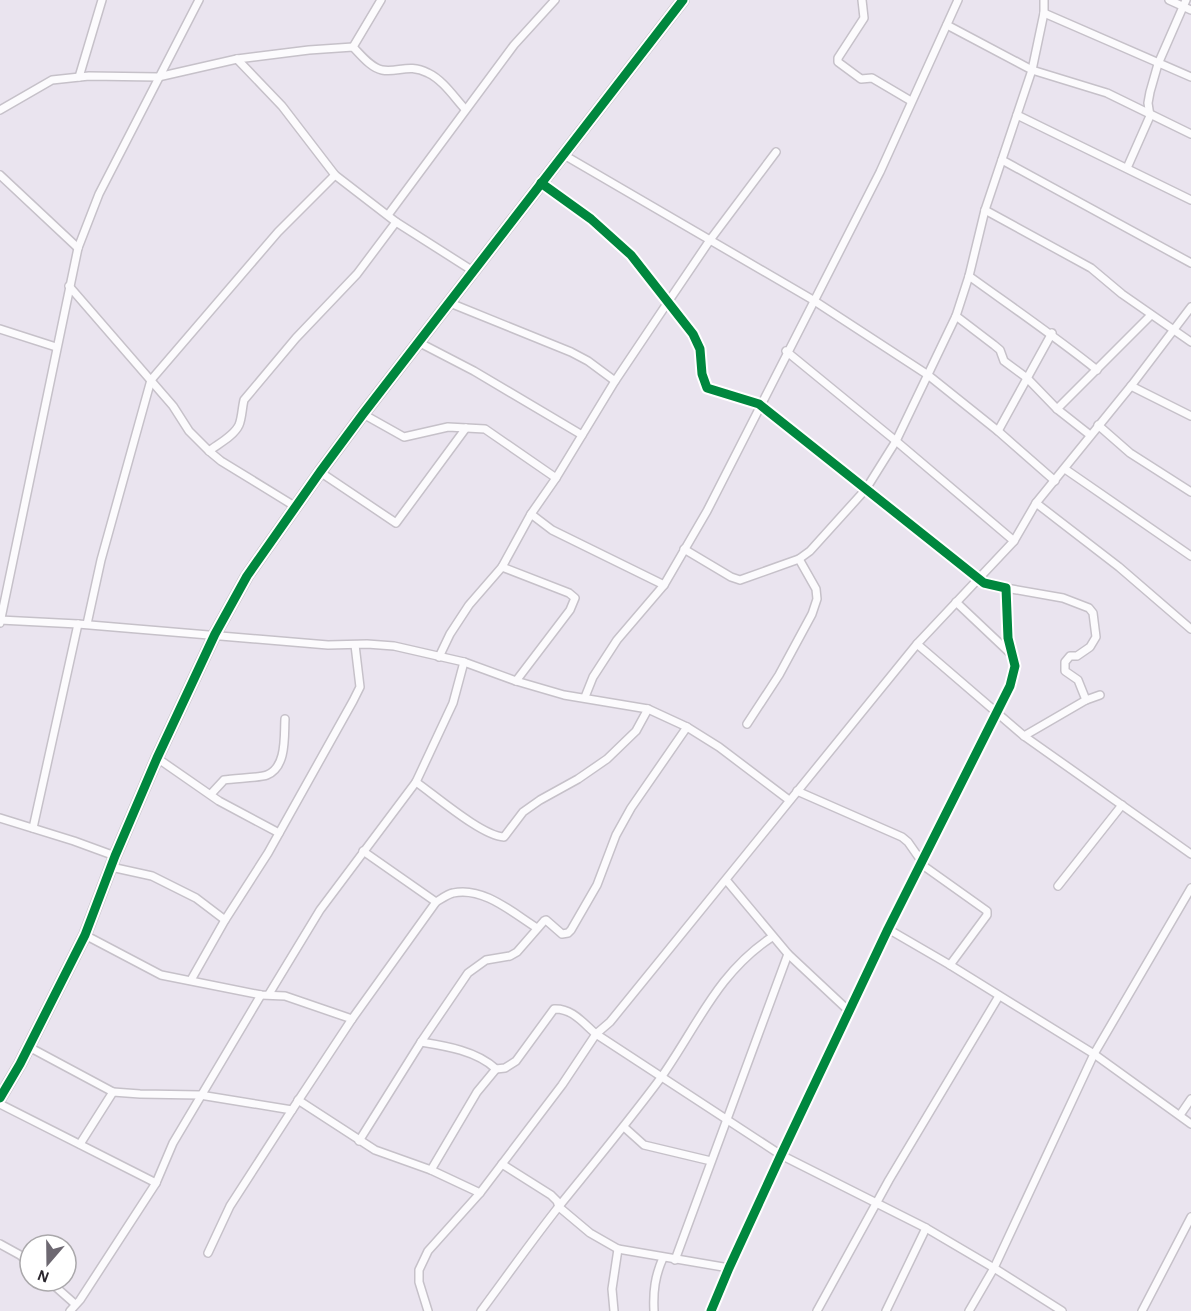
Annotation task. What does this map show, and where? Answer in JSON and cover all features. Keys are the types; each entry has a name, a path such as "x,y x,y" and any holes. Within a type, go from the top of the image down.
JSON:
{"street":[{"path":"79,77 102,0"},
{"path":"199,0 99,194 78,248 0,621 83,624 328,645 394,646 464,662 564,695 648,709 687,727 719,747 789,800"},
{"path":"353,47 381,0"},
{"path":"388,215 514,45 555,0"},
{"path":"0,1098 29,1047 85,935 157,758 215,634 247,576 363,414 683,0"},
{"path":"862,0 864,18 838,58 838,62 861,79 872,78 911,101"},
{"path":"585,697 593,677 617,640 664,585 706,511 786,351 880,172 958,0"},
{"path":"684,549 740,580 799,559 823,538 866,489 896,441 956,316 969,276 985,210 1032,70 1044,13 1044,0"},
{"path":"1169,0 1185,3 1191,10"},
{"path":"1126,168 1150,116 1149,92 1158,64 1185,3"},
{"path":"1044,13 1191,77"},
{"path":"947,25 1032,70 1107,93 1150,116 1191,134"},
{"path":"0,110 52,80 79,77 158,77 237,59 353,47 379,69 385,71 407,67 427,72 434,76 465,109"},
{"path":"237,59 282,106 334,176 396,222 473,271"},
{"path":"1017,115 1191,200"},
{"path":"439,657 450,634 469,605 502,567 531,514 556,478 615,381 710,240 776,152"},
{"path":"564,155 813,300 928,375 998,431 1055,481"},
{"path":"1002,160 1191,263"},
{"path":"0,175 78,248"},
{"path":"33,828 83,624 151,380 278,232 334,176"},
{"path":"541,183 591,219 631,255 693,334 697,342 702,374 707,388 759,404 984,583 1063,598 1089,608 1093,613 1096,637 1090,647 1077,656 1070,656 1065,662 1065,671 1078,680 1086,700"},
{"path":"985,210 1091,268 1151,315 1191,342"},
{"path":"209,451 235,431 240,421 244,400 296,338 357,274 396,222"},
{"path":"969,276 1015,310 1052,333 1097,370"},
{"path":"69,286 173,406 189,431 209,451 221,461 296,507"},
{"path":"450,303 571,352 588,361 615,381"},
{"path":"428,1311 419,1282 419,1270 428,1251 480,1193 562,1085 596,1035 610,1022 727,881 789,800 917,644 1014,541 1036,503 1131,386 1191,307"},
{"path":"1057,409 1151,315"},
{"path":"956,316 1000,350 1004,361 1027,378 1057,409 1090,435"},
{"path":"0,329 56,347"},
{"path":"998,431 1052,333"},
{"path":"420,343 474,371 582,435"},
{"path":"786,351 1014,541"},
{"path":"1131,386 1191,416"},
{"path":"363,414 404,437 448,427 485,429 556,478"},
{"path":"1098,425 1130,453 1191,492"},
{"path":"320,472 396,524 466,428"},
{"path":"1065,469 1191,556"},
{"path":"1036,503 1119,567 1191,629"},
{"path":"531,514 552,530 664,585"},
{"path":"747,724 779,675 812,614 817,599 816,589 799,559"},
{"path":"502,567 569,593 575,598 570,610 516,681"},
{"path":"711,1311 781,1155 888,929 998,713 1015,671 1011,654 1006,588"},
{"path":"956,602 1011,654"},
{"path":"917,644 1024,736 1191,854"},
{"path":"191,980 279,833 360,687 355,645"},
{"path":"70,1311 80,1300 156,1184 173,1143 200,1095 265,994 320,910 416,782 453,704 464,662"},
{"path":"1024,736 1086,700 1100,695"},
{"path":"416,782 471,822 496,837 504,837 523,812 607,759 636,731 648,709"},
{"path":"211,794 224,780 267,775 273,770 284,749 285,719"},
{"path":"359,1140 468,972 486,960 510,956 517,952 546,920 562,934 571,930 597,885 616,835 631,808 687,727"},
{"path":"157,758 211,794 279,833"},
{"path":"797,791 902,837 908,842 921,863 987,911 987,915 950,965"},
{"path":"1058,886 1122,805"},
{"path":"0,818 33,828 152,876 196,898 225,920"},
{"path":"363,851 436,902"},
{"path":"727,881 772,937 850,1012"},
{"path":"969,1311 994,1268 1094,1054 1191,888"},
{"path":"208,1253 230,1206 298,1100 352,1019 436,902 452,893 468,892 484,896 537,928"},
{"path":"888,929 1094,1054 1191,1124"},
{"path":"85,935 161,975 285,996 352,1019"},
{"path":"481,1311 661,1077 704,1008 737,965 755,948 772,937"},
{"path":"675,1260 788,954"},
{"path":"817,1311 889,1180 999,996"},
{"path":"421,1042 446,1046 474,1055 496,1068 505,1068 516,1061 554,1010 567,1011 577,1016 596,1035 781,1155 926,1228 1062,1311"},
{"path":"29,1047 113,1092 200,1095 292,1110"},
{"path":"431,1170 477,1092 496,1068"},
{"path":"80,1144 113,1092"},
{"path":"1180,1115 1191,1099"},
{"path":"298,1100 375,1150 431,1170 480,1193"},
{"path":"0,1104 156,1184"},
{"path":"624,1127 644,1144 711,1161"},
{"path":"502,1164 551,1195 559,1207 590,1233 618,1249 729,1268"},
{"path":"1142,1311 1191,1217"},
{"path":"886,1311 926,1228"},
{"path":"0,1244 18,1254"},
{"path":"614,1311 612,1289 618,1249"},
{"path":"654,1311 655,1278 663,1257"},
{"path":"63,1293 75,1304"}],"cycle path":[{"path":"0,1098 20,1064 85,935 115,856 157,758 215,634 247,576 363,414 683,0"},
{"path":"541,183 591,219 631,255 693,334 700,349 702,374 707,388 759,404 984,583 1006,588 1008,638 1015,666 1010,686 888,929 781,1155 711,1311"}]}
